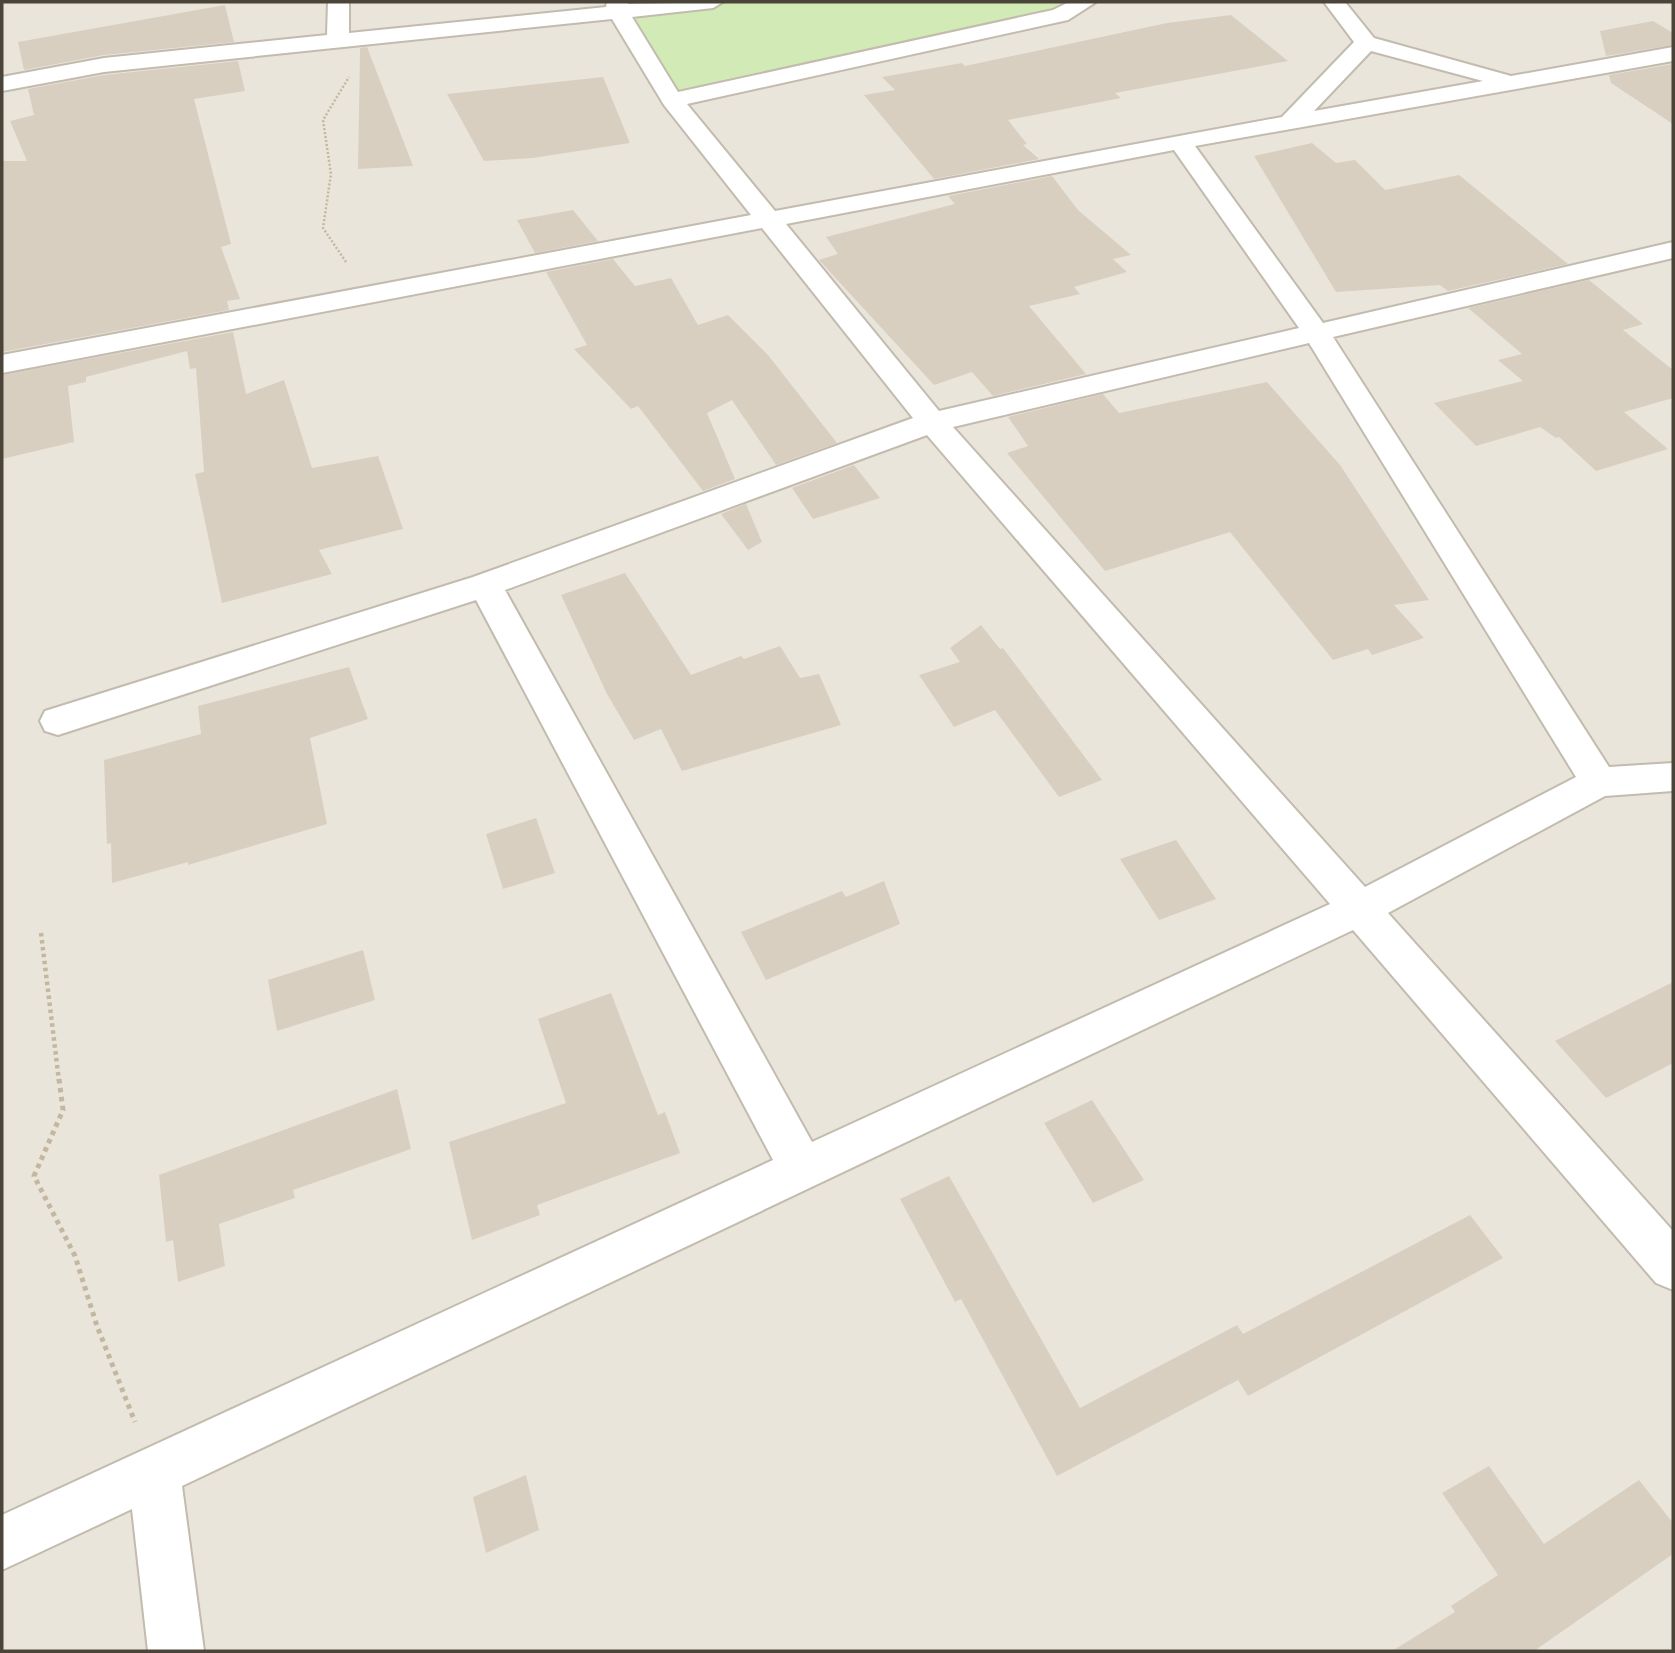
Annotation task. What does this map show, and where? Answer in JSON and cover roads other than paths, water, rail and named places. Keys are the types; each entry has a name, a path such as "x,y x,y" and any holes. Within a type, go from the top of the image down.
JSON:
{"street":[{"path":"338,2 338,40"},
{"path":"2,84 104,65 617,6 713,2"},
{"path":"672,100 1060,15 1085,2"},
{"path":"1334,2 1366,43 1514,82"},
{"path":"617,6 672,100 932,422 1673,1266"},
{"path":"1289,123 1366,43"},
{"path":"2,364 1180,142 1673,54"},
{"path":"1180,142 1317,334 1599,782"},
{"path":"58,721 485,585 932,422 1673,250"},
{"path":"485,585 802,1170"},
{"path":"2,1543 1361,908 1599,782 1673,776"},
{"path":"154,1472 176,1651"}]}
